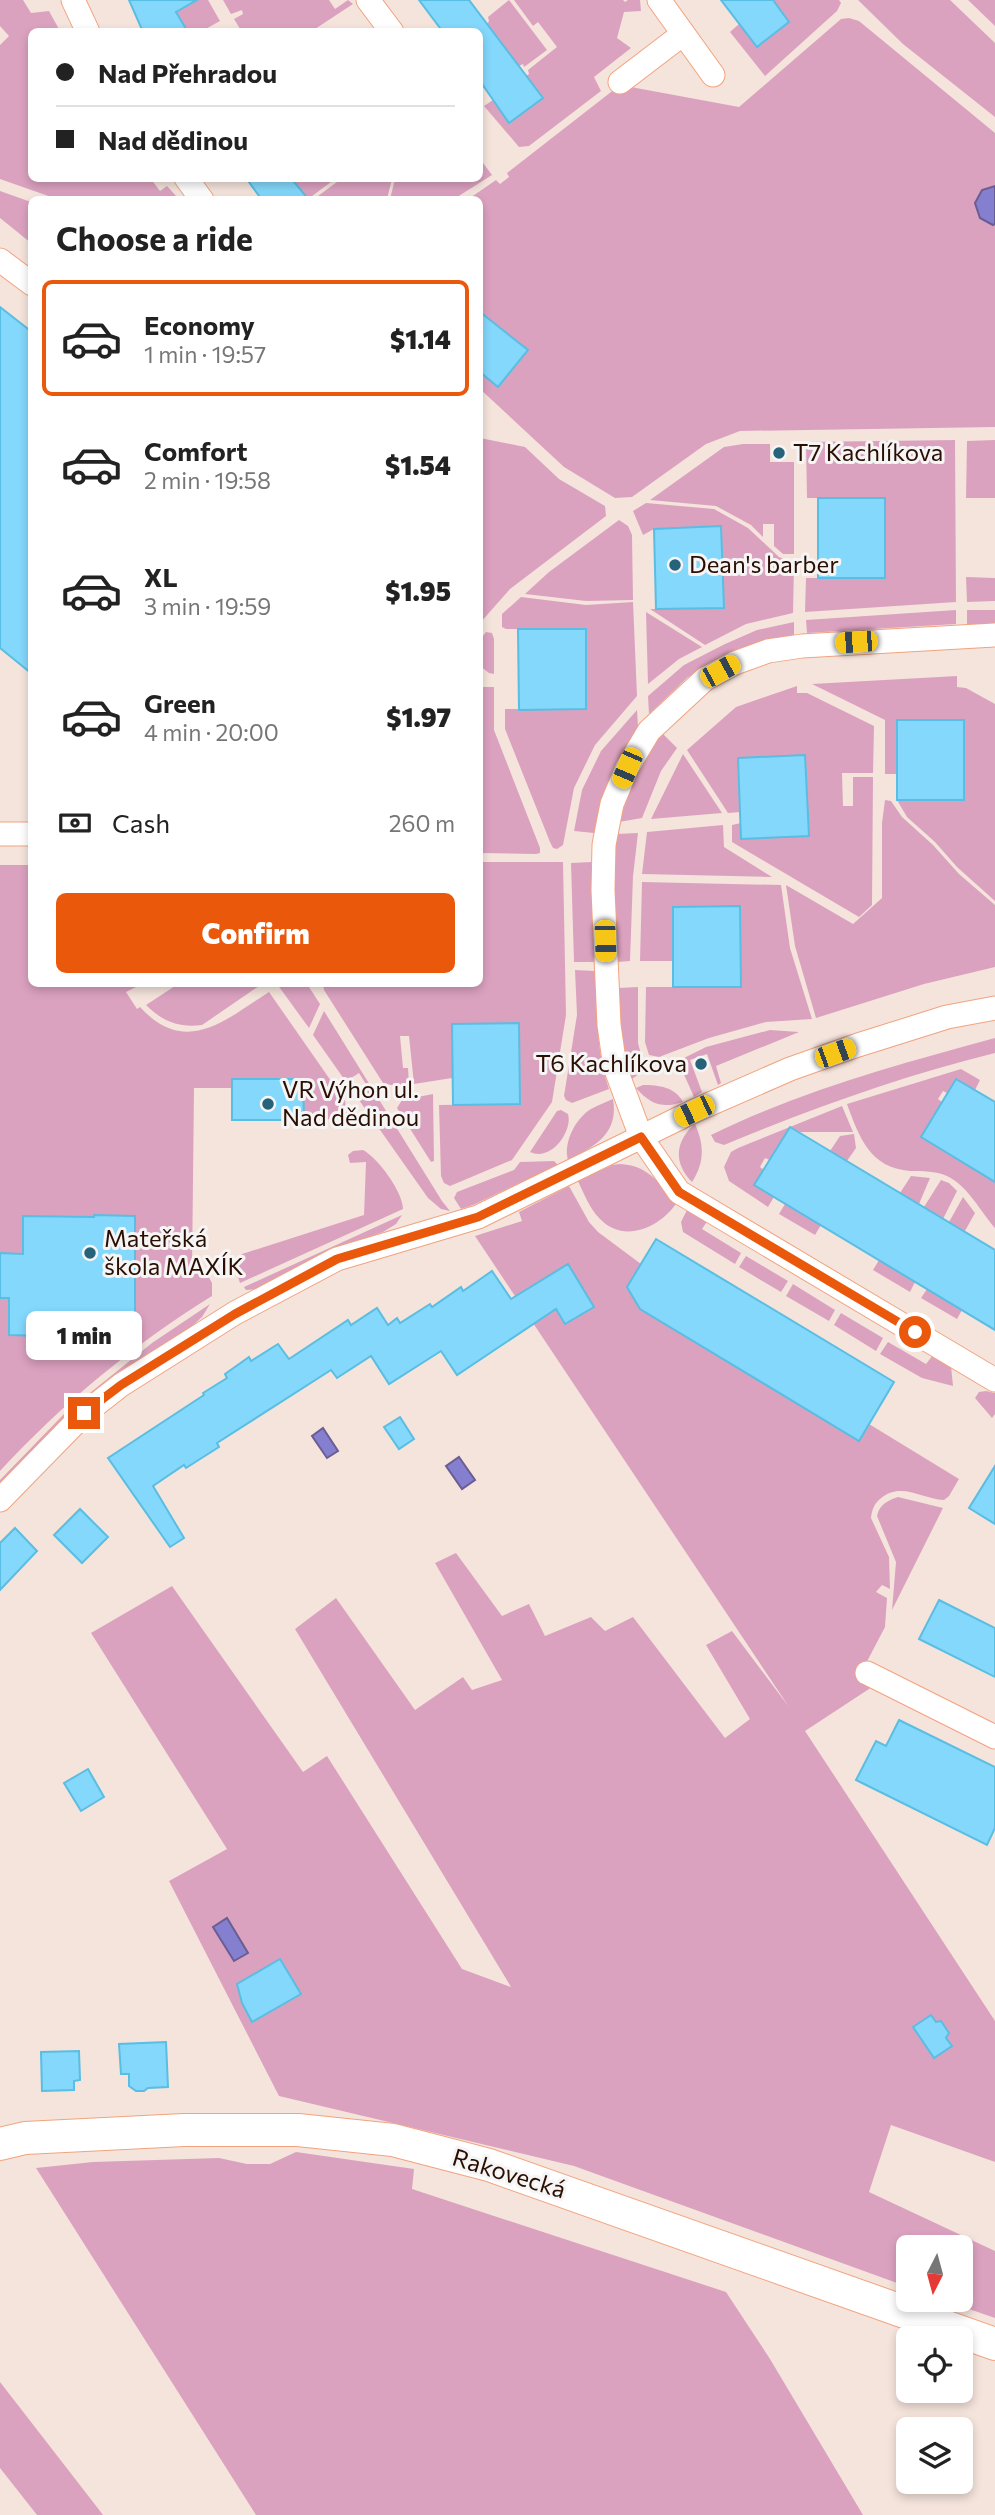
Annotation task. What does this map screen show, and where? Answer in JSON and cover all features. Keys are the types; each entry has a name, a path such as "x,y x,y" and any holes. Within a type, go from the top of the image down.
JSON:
{"main road":[{"name":"Rakovecká","path":"0,2144 25,2138 80,2134 196,2130 298,2130 393,2140 489,2165 995,2344"}],"street":[{"path":"73,0 86,28"},
{"path":"368,0 389,28"},
{"path":"659,0 713,75"},
{"path":"620,82 684,34"},
{"path":"0,260 28,282"},
{"path":"995,635 802,646 768,651 735,663 705,679 649,731 627,768 612,804 604,845 603,890 609,1025 615,1067 641,1137 679,1192 995,1380"},
{"path":"0,834 28,834"},
{"path":"0,1500 84,1413 121,1385 235,1314 337,1259 478,1217 703,1107 790,1069 947,1017 995,1007"},
{"path":"867,1673 995,1737"}],"shaded area":[{"path":"0,0 23,0 31,13 49,11 58,28 28,28 28,182 153,182 160,191 167,186 176,196 48,196 0,179 0,45 9,36 0,26"},
{"path":"174,0 208,0 220,21 207,28 186,28 176,12 179,10"},
{"path":"223,0 329,0 335,9 348,0 353,4 317,28 240,28 234,19 243,14 242,10 231,14"},
{"path":"509,0 547,50 524,67 523,64 519,66 487,24 488,17"},
{"path":"514,0 640,0 641,11 624,12 617,38 631,48 594,77 601,91 529,146 519,147 484,106 493,100 510,123 543,98 526,76 529,74 528,70 557,47 538,22 533,26"},
{"path":"773,0 839,0 841,3 837,11 765,76 730,32 739,24 757,47 789,22"},
{"path":"858,0 950,0 995,43 995,117 903,44"},
{"path":"968,0 995,0 995,26 994,25"},
{"path":"841,19 859,21 995,133 995,427 740,431 706,444 632,497 615,498 564,467 483,392 483,196 473,196 496,180 500,184 509,177 507,173 620,85 739,107"},
{"path":"483,163 492,175 483,181"},
{"path":"294,182 331,182 312,196 305,196"},
{"path":"337,182 391,182 388,196 318,196"},
{"path":"394,182 481,182 459,196 391,196"},
{"path":"995,186 993,225 980,218 975,203 982,190"},
{"path":"0,191 28,201 28,241 0,218"},
{"path":"483,439 525,447 559,479 605,506 606,516 510,589 483,620"},
{"path":"955,440 956,602 805,612 806,578 885,578 885,498 807,498 806,442"},
{"path":"995,440 995,498 966,498 967,441"},
{"path":"770,444 770,462 794,462 794,554 783,554 774,546 774,524 763,524 763,537 751,525 716,506 650,500 724,447"},
{"path":"646,503 714,509 748,528 779,557 794,563 793,613 746,624 705,645 650,609 724,608 721,527 654,529 643,535 633,511"},
{"path":"619,520 628,526 632,535 633,600 586,601 525,594 549,572"},
{"path":"966,577 995,578 995,601 967,602"},
{"path":"521,597 586,605 633,602 637,696 595,745 574,788 563,845 557,849 553,848 550,842 505,729 505,709 586,709 586,629 502,627 502,614"},
{"path":"956,610 956,624 807,633 806,620"},
{"path":"967,610 995,610 995,624 967,625"},
{"path":"646,612 702,647 679,659 648,684"},
{"path":"794,622 794,636 760,642 688,677 649,714 648,696 684,665 757,630"},
{"path":"486,632 492,633 494,639 494,674 483,668 483,636"},
{"path":"957,676 957,687 966,688 995,704 995,901 907,817 897,800 964,800 964,720 897,720 897,774 885,774 885,720 812,684"},
{"path":"797,686 797,693 807,693 874,726 873,773 842,773 843,806 853,806 853,777 873,777 872,905 859,917 732,842 732,825 741,823 742,839 809,836 805,755 738,758 740,812 728,813 687,750 736,707"},
{"path":"483,687 494,687 494,730 540,848 540,853 483,853"},
{"path":"637,710 638,727 616,763 603,794 594,833 574,831 582,790 601,751"},
{"path":"661,732 677,748 661,771 642,818 619,822 636,771"},
{"path":"683,754 722,813 651,819"},
{"path":"885,800 891,801 902,817 933,845 959,874 995,905 995,967 924,984 816,1018 795,946 786,885 853,924 882,898 882,823"},
{"path":"723,825 724,847 772,877 642,874 647,832"},
{"path":"638,833 633,876 630,961 617,962 613,901 616,834"},
{"path":"483,862 563,862 566,1015 552,1102 512,1160 450,1186 444,1183 441,1176 439,1105 520,1104 519,1024 452,1024 452,1078 414,1084 409,1036 400,1036 403,1068 408,1068 409,1085 391,1085 383,1083 324,987 483,987"},
{"path":"591,862 594,962 574,962 571,863"},
{"path":"0,865 28,865 28,987 136,987 126,992 137,1009 140,1007 157,1022 173,1030 189,1032 221,1022 269,992 345,1101 347,1113 337,1119 304,1120 303,1079 232,1079 232,1088 194,1088 192,1270 207,1274 212,1283 212,1296 127,1355 73,1399 0,1471"},
{"path":"642,882 781,885 790,948 812,1019 766,1022 709,1038 659,1057 649,1055 645,1042 646,987 741,987 740,907 673,907 674,961 640,961"},
{"path":"575,970 595,971 599,1046 609,1089 572,1103 564,1096 577,1015"},
{"path":"173,987 258,987 202,1025 171,1022 146,1005"},
{"path":"279,987 309,987 320,1004 309,1028"},
{"path":"638,987 638,1043 644,1066 643,1071 632,1079 623,1056 619,988"},
{"path":"324,1011 450,1211 441,1209 428,1198 354,1093 359,1096 369,1089 359,1073 348,1080 349,1086 313,1035"},
{"path":"770,1030 799,1032 716,1066 721,1083 718,1085 707,1054 690,1060 702,1092 694,1097 678,1061 706,1047"},
{"path":"995,1038 995,1053 858,1094 724,1145 715,1142 711,1135 815,1092"},
{"path":"961,1069 980,1080 975,1090 956,1079 947,1093 943,1091 938,1099 942,1102 921,1137 995,1182 995,1228 954,1180 938,1173 896,1169 876,1157 862,1139 847,1104"},
{"path":"643,1085 666,1088 676,1093 683,1102 657,1104 636,1088"},
{"path":"433,1094 434,1161 431,1162 397,1108 402,1100"},
{"path":"613,1099 614,1111 609,1130 596,1144 568,1160 567,1146 576,1124 591,1109"},
{"path":"842,1106 853,1132 800,1132 790,1127"},
{"path":"557,1111 568,1114 569,1121 559,1143 545,1153 530,1152"},
{"path":"695,1124 702,1153 692,1182 682,1167 679,1152 683,1138"},
{"path":"790,1127 770,1160 765,1158 760,1167 764,1170 755,1185 774,1197 768,1207 729,1181 724,1167 731,1152"},
{"path":"854,1134 856,1148 847,1161 830,1151 840,1136"},
{"path":"363,1150 376,1160 389,1176 399,1194 403,1209 240,1283 236,1270 242,1254 364,1215 366,1162 350,1163 348,1155 353,1151"},
{"path":"554,1161 558,1165 473,1205 461,1209 454,1198 457,1192 514,1170 520,1162"},
{"path":"620,1164 646,1172 678,1201 653,1225 620,1231 610,1227 593,1211 578,1181"},
{"path":"911,1176 930,1178 919,1204 900,1193"},
{"path":"941,1180 957,1191 943,1219 924,1207"},
{"path":"569,1186 589,1222 598,1232 641,1264 627,1287 640,1309 858,1440 869,1424 959,1479 944,1500 896,1491 880,1499 875,1505 871,1518 889,1557 890,1589 882,1585 876,1592 887,1598 885,1627 862,1671 871,1686 805,1731 995,2021 995,2162 891,2125 869,2192 961,2235 896,2235 896,2283 574,2166 279,2096 169,1881 227,1849 91,1633 172,1586 303,1772 327,1756 462,1969 511,1987 295,1629 336,1598 415,1710 463,1677 472,1690 502,1680 435,1563 456,1553 502,1616 529,1604 545,1636 591,1617 605,1631 633,1617 725,1738 750,1719 706,1645 732,1631 789,1707 475,1236 522,1221 519,1212"},
{"path":"963,1197 975,1213 965,1231 949,1222"},
{"path":"785,1204 821,1225 815,1235 779,1214"},
{"path":"688,1208 708,1220 702,1229 741,1253 735,1264 683,1232 681,1222"},
{"path":"402,1215 396,1224 383,1232 331,1251 259,1289 246,1290 244,1287"},
{"path":"746,1256 788,1281 781,1292 739,1267"},
{"path":"879,1260 915,1282 910,1292 873,1270"},
{"path":"793,1284 835,1310 829,1321 786,1296"},
{"path":"927,1289 962,1310 957,1319 921,1298"},
{"path":"210,1304 202,1317 191,1327 98,1388 67,1414 0,1486 0,1480 65,1413 152,1343"},
{"path":"841,1313 883,1338 876,1351 834,1325"},
{"path":"888,1342 926,1364 933,1355 951,1366 953,1386 922,1378 880,1354"},
{"path":"979,1392 995,1393 995,1414 992,1418 975,1398"},
{"path":"323,1428 338,1451 327,1458 312,1436"},
{"path":"459,1457 475,1480 462,1489 446,1466"},
{"path":"898,1497 943,1508 892,1610 896,1562 877,1516 884,1504"},
{"path":"227,1918 248,1953 234,1961 213,1927"},
{"path":"296,2152 414,2169 412,2189 726,2292 770,2359 863,2515 256,2515 36,2168 93,2162 219,2158 247,2164 270,2164"},
{"path":"973,2241 995,2251 995,2318 973,2310"},
{"path":"0,2382 103,2515 37,2515 0,2468"}],"building":[{"path":"129,0 197,0 176,12 186,28 141,28"},
{"path":"419,0 469,0 543,98 509,123 483,85 483,28 440,28"},
{"path":"721,0 773,0 789,22 757,47"},
{"path":"249,182 294,182 306,196 259,196"},
{"path":"0,307 28,329 28,671 0,648"},
{"path":"483,314 528,350 498,387 483,374"},
{"path":"818,498 885,498 885,578 818,578"},
{"path":"721,526 724,608 656,609 654,529"},
{"path":"518,629 586,629 586,709 519,710"},
{"path":"897,720 964,720 964,800 897,800"},
{"path":"805,755 809,836 741,839 738,758"},
{"path":"740,906 741,987 673,987 673,907"},
{"path":"519,1023 520,1104 453,1105 452,1024"},
{"name":"VR Výhon ul. Nad dědinou","path":"232,1079 303,1079 304,1120 232,1120"},
{"path":"956,1079 995,1102 995,1182 921,1137"},
{"path":"790,1127 995,1250 995,1330 754,1185"},
{"path":"23,1216 135,1216 135,1313 74,1312 74,1337 9,1335 9,1298 0,1298 0,1253 23,1254"},
{"path":"656,1239 894,1382 859,1441 640,1309 627,1287"},
{"path":"568,1264 594,1307 565,1324 556,1309 457,1375 441,1351 389,1384 371,1356 337,1378 331,1370 217,1443 219,1447 186,1468 184,1465 153,1486 184,1538 170,1547 108,1458 204,1395 203,1393 227,1378 225,1374 249,1357 251,1361 278,1344 289,1359 348,1320 351,1325 377,1308 388,1325 397,1318 400,1323 430,1304 432,1307 461,1287 463,1291 492,1271 511,1299"},
{"path":"400,1417 414,1439 399,1449 384,1427"},
{"path":"995,1466 995,1524 969,1508"},
{"path":"80,1509 108,1537 82,1563 54,1535"},
{"path":"15,1528 37,1551 0,1590 0,1543"},
{"path":"939,1600 995,1628 995,1677 919,1639"},
{"path":"899,1720 995,1767 995,1828 987,1845 856,1780 876,1741 886,1746"},
{"path":"88,1769 104,1797 81,1811 64,1783"},
{"path":"280,1959 301,1994 252,2022 242,2003 237,1984"},
{"path":"931,2015 936,2022 941,2021 949,2033 946,2038 952,2046 934,2058 913,2027"},
{"path":"166,2042 168,2087 136,2091 129,2086 129,2074 121,2074 119,2044"},
{"path":"79,2051 80,2080 74,2081 74,2090 42,2091 41,2052"}],"place":[{"name":"T7 Kachlíkova","path":"779,453"},
{"name":"Dean's barber","path":"675,565"},
{"name":"T6 Kachlíkova","path":"701,1064"},
{"name":"VR Výhon ul. Nad dědinou","path":"268,1104"},
{"name":"Mateřská škola MAXÍK","path":"90,1253"}],"route":[{"path":"84,1413 121,1385 235,1314 337,1259 478,1217 641,1137 679,1192 915,1332"}]}
